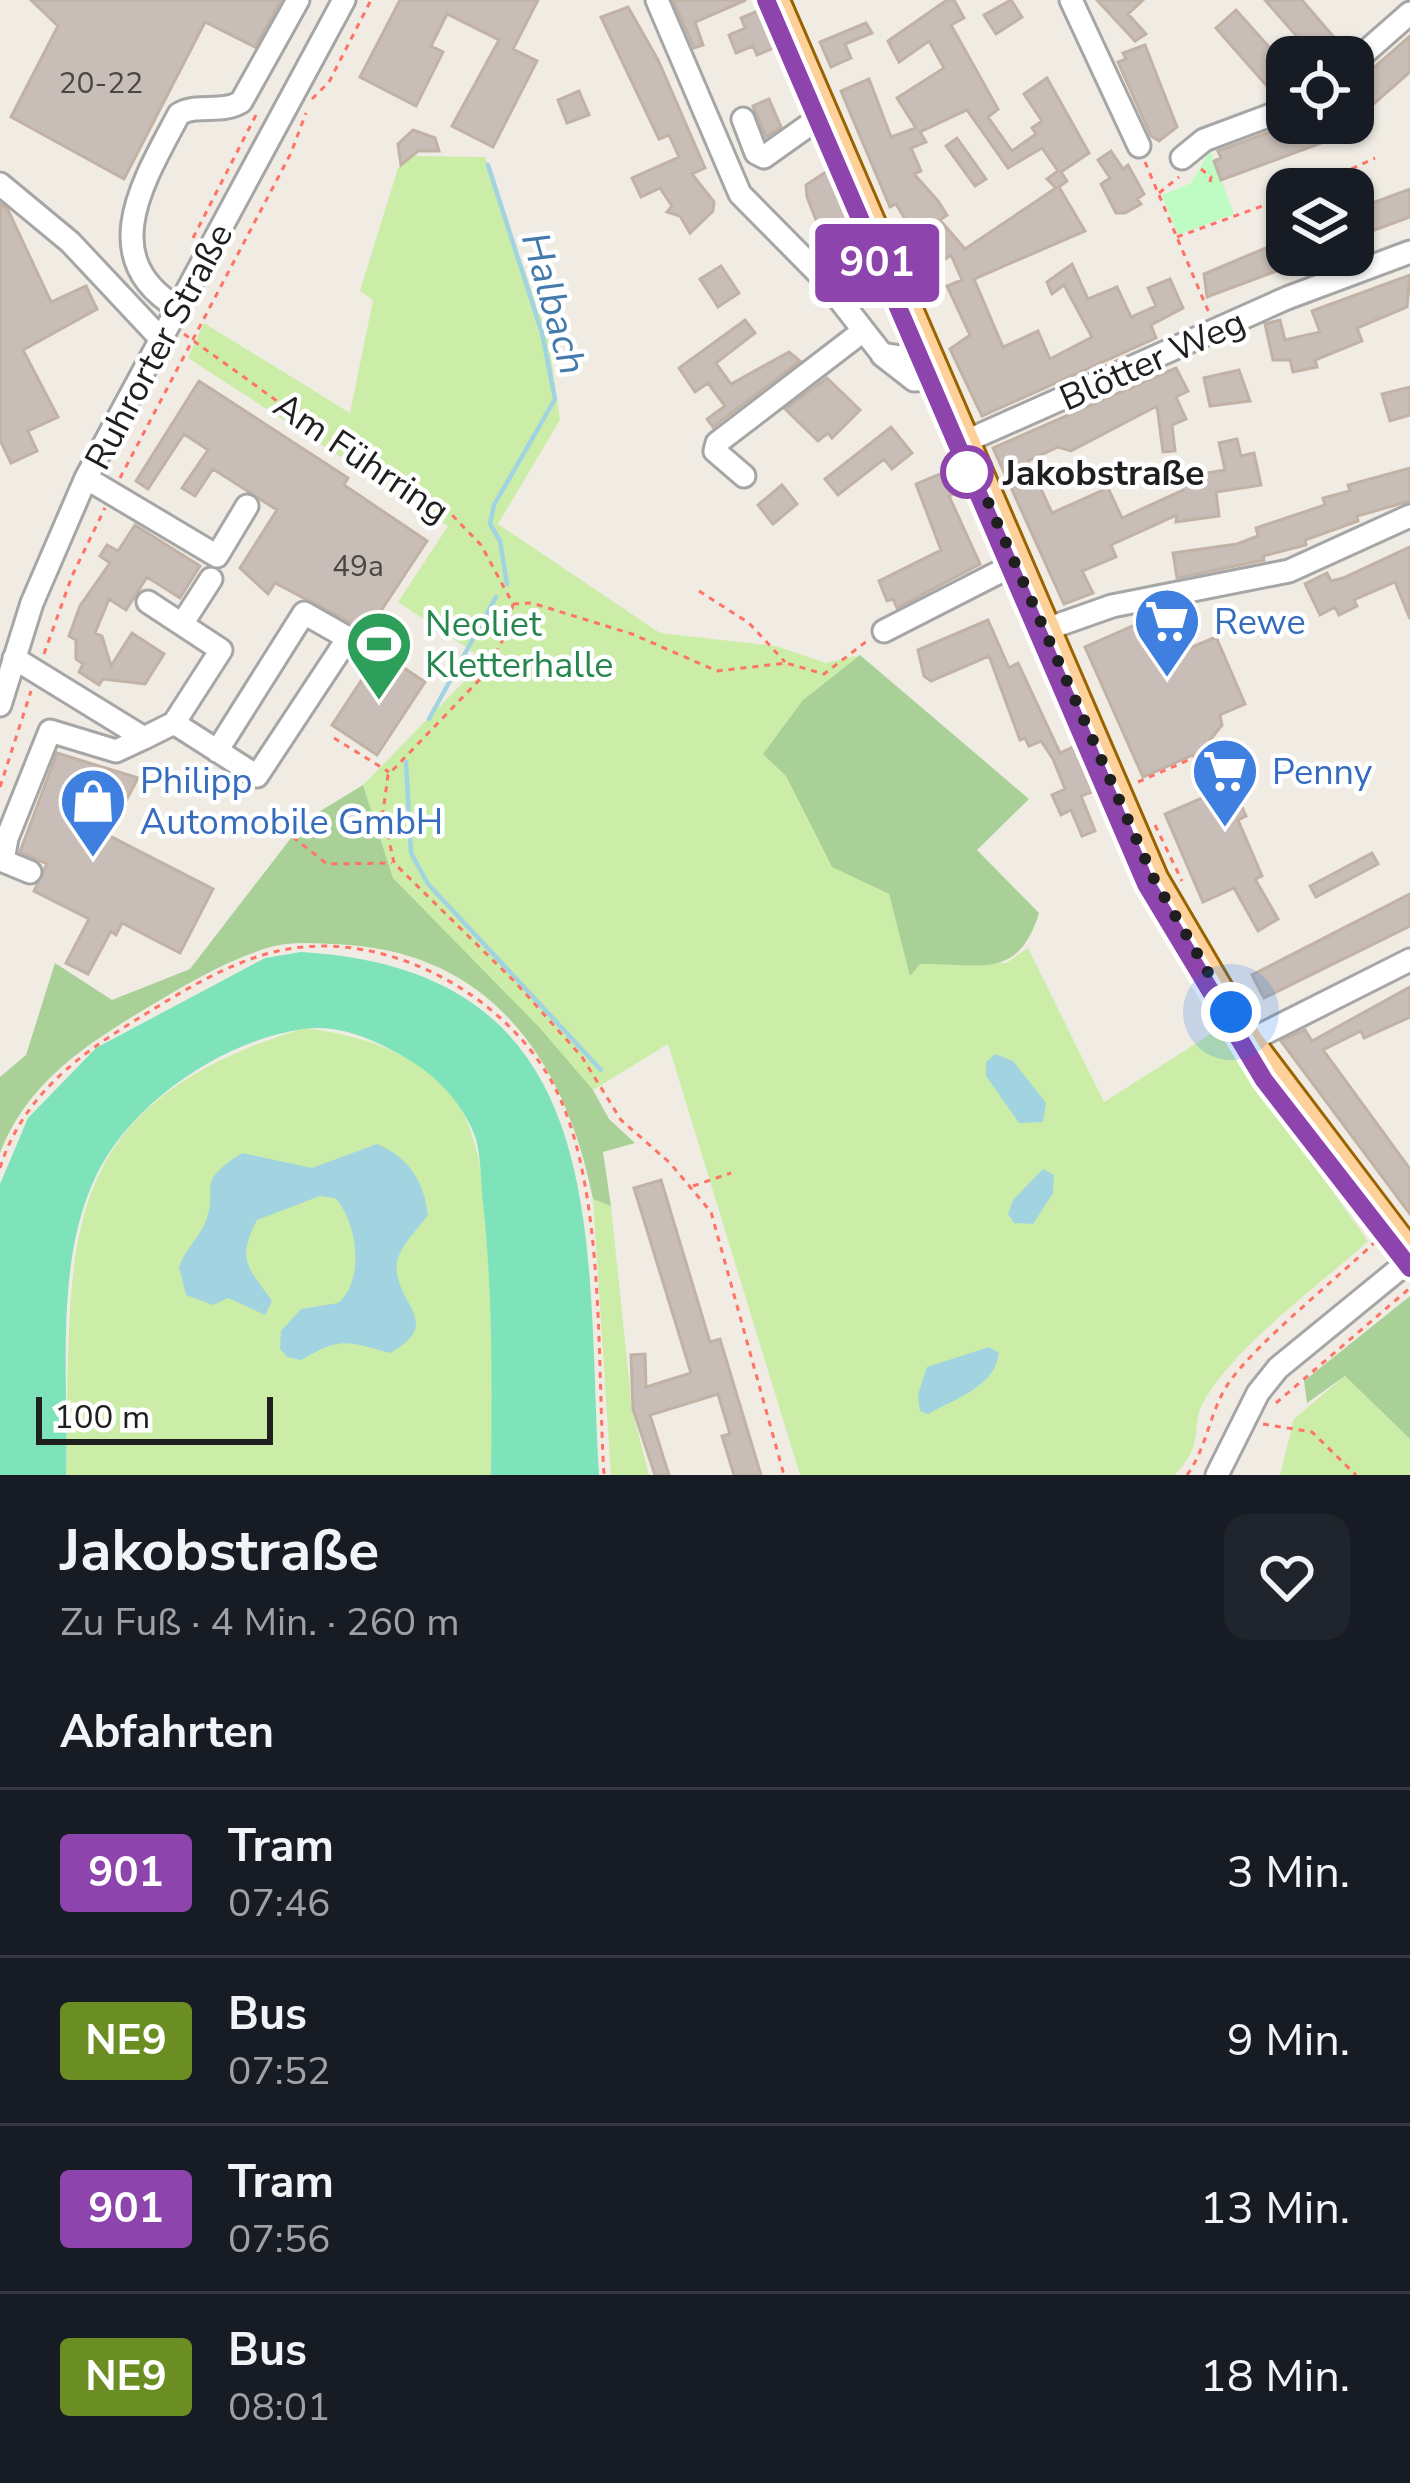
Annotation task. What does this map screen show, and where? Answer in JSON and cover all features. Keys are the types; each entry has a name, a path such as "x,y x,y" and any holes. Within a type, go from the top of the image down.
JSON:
{"main road":[{"path":"775,0 962,443 1154,879 1249,1041 1410,1257"}],"street":[{"path":"169,324 133,263 137,193 179,114 190,108 228,110 241,102 298,0"},
{"name":"Ruhrorter Straße","path":"0,705 86,478 344,0"},
{"path":"657,0 733,183 821,276 891,368 914,380 935,378"},
{"path":"1070,0 1139,146"},
{"path":"1374,45 1410,13"},
{"path":"743,119 757,153 764,157 824,115"},
{"path":"1186,155 1204,140 1266,117"},
{"path":"0,184 169,324"},
{"name":"Blötter Weg","path":"962,443 1286,298 1410,253"},
{"path":"744,476 715,451 717,442 863,331"},
{"path":"881,354 902,357 922,346"},
{"path":"86,478 217,556 247,506"},
{"path":"1044,630 1112,606 1289,571 1410,517"},
{"path":"884,631 1016,564"},
{"path":"182,624 211,579"},
{"path":"30,872 3,861 7,838 50,731 116,751 160,729 221,650 148,602"},
{"path":"14,658 160,729 217,751 257,776 348,638 304,613 217,751"},
{"path":"1249,1041 1410,960"},
{"path":"1217,1475 1243,1420 1278,1368 1410,1257"}],"path":[{"path":"0,787 72,576 190,338 286,164 312,100 329,82 371,0"},
{"path":"1139,146 1217,332"},
{"path":"1157,194 1173,186 1186,155 1210,177 1209,188"},
{"path":"1353,168 1375,158"},
{"path":"1176,237 1266,204"},
{"name":"Am Führring","path":"169,324 334,442 450,513 481,545 513,604"},
{"path":"699,591 749,623 787,663 811,672 833,671 884,631"},
{"path":"784,1475 711,1212 621,1120 582,1058 515,982 394,862 383,812 389,772 484,675 507,632 513,604 532,603 632,634 717,671 787,663"},
{"path":"334,738 389,772"},
{"path":"351,748 356,740"},
{"path":"1136,783 1214,749 1238,759"},
{"path":"274,822 327,864 394,862"},
{"path":"0,1168 23,1117 54,1078 98,1042 176,994 256,958 304,948 368,951 442,977 478,998 535,1060 558,1094 575,1143 587,1202 604,1475"},
{"path":"690,1188 731,1173"},
{"path":"1243,1420 1271,1407 1410,1288"},
{"path":"1243,1420 1312,1432 1356,1475"}],"green space":[{"path":"1210,150 1234,214 1178,235 1162,195 1191,183"},
{"path":"413,156 485,157 548,337 560,420 498,524 660,633 776,646 826,663 860,655 803,700 786,776 832,867 889,894 910,974 919,964 1006,963 1028,948 1104,1102 1217,1030 1368,1241 1259,1336 1220,1378 1200,1409 1195,1443 1175,1475 800,1475 668,1044 593,1090 393,878 363,785 485,660 398,602 448,526 188,358 204,323 350,413 373,300 360,291 398,168"},
{"path":"860,655 1029,799 977,850 1039,913 1020,950 1008,959 979,965 920,964 910,976 889,894 832,867 786,776 763,754 803,700"},
{"path":"363,785 393,878 539,1027 593,1090 609,1119 635,1143 603,1152 611,1206 593,1199 565,1105 543,1064 484,995 445,971 401,954 349,945 298,943 267,948 159,1000 100,1037 42,1086 11,1128 0,1153 0,1077 26,1055 55,963 112,1000 190,969 304,821"},
{"path":"301,952 404,970 479,1008 530,1063 563,1131 582,1210 599,1475 491,1475 490,1305 481,1171 472,1128 459,1106 424,1070 361,1036 317,1028 272,1036 211,1062 155,1101 111,1151 82,1212 74,1248 66,1324 66,1475 0,1475 0,1184 28,1118 96,1048 265,958"},
{"path":"305,1028 369,1042 408,1059 442,1085 457,1103 472,1135 489,1228 491,1475 66,1475 69,1320 76,1254 91,1195 117,1144 159,1099 221,1060"},
{"path":"593,1199 611,1206 632,1409 649,1475 611,1475"},
{"path":"1410,1296 1410,1439 1345,1376 1307,1403 1304,1381"},
{"path":"1345,1376 1410,1439 1410,1475 1280,1475 1294,1419"}],"water":[{"path":"995,1054 1013,1061 1046,1103 1043,1122 1019,1123 986,1076 986,1062"},
{"path":"377,1144 413,1172 428,1215 402,1249 397,1265 416,1324 405,1343 390,1353 336,1344 301,1360 287,1357 280,1349 281,1331 301,1309 338,1303 352,1281 353,1236 335,1198 320,1196 257,1220 246,1255 272,1301 265,1315 228,1298 213,1305 186,1295 179,1267 209,1212 212,1180 226,1164 242,1153 312,1168"},
{"path":"1043,1169 1054,1175 1053,1193 1033,1224 1014,1223 1008,1214 1013,1200"},
{"path":"989,1347 999,1353 981,1384 928,1414 920,1411 918,1395 927,1367"}],"building":[{"path":"31,0 281,0 255,47 205,22 124,179 11,117 58,26"},
{"path":"400,0 538,0 513,49 537,61 493,147 452,126 499,40 447,14 431,46 443,52 416,106 360,77"},
{"path":"673,0 746,0 695,22 703,45 694,48"},
{"path":"947,0 954,0 964,18 951,25 998,109 988,117 1012,151 1036,134 1032,128 1042,121 1024,94 1047,78 1089,153 1061,172 1067,181 1059,187 1085,231 974,279 1003,347 1038,331 1050,359 1092,337 1064,285 1052,294 1047,282 1072,264 1088,299 1117,287 1131,317 1156,306 1148,288 1170,279 1183,308 1151,325 1156,338 982,416 950,349 970,335 947,286 962,280 951,255 934,267 896,204 890,207 841,91 869,79 891,137 916,128 897,98 944,68 929,41 899,62 888,41","holes":["967,110 1008,168 1042,148 1058,171 1047,179 1056,188 965,249 940,220 947,215 938,201 914,174 921,171 911,148 926,142 920,132"]},
{"path":"1011,0 1022,17 996,34 984,15"},
{"path":"1097,0 1143,0 1128,14 1146,34 1135,41"},
{"path":"1265,0 1302,0 1333,36 1297,36"},
{"path":"628,7 658,60 705,168 692,174 714,202 713,211 690,233 680,216 667,212 672,206 660,188 641,197 632,178 679,157 669,135 659,139 601,17"},
{"path":"760,10 776,47 757,55 753,46 736,53 729,35 745,28 741,18"},
{"path":"1236,10 1266,44 1266,85 1216,28"},
{"path":"866,23 872,33 845,44 851,58 831,67 820,42"},
{"path":"1410,36 1410,72 1374,104 1374,68"},
{"path":"1145,45 1177,127 1159,141 1151,136 1118,62 1126,59 1123,53"},
{"path":"579,91 589,115 567,123 558,100"},
{"path":"769,99 781,127 766,137 753,106"},
{"path":"413,130 435,138 439,151 418,151 401,165 398,144"},
{"path":"1266,133 1266,144 1319,144 1221,180 1214,161 1221,158 1218,151"},
{"path":"957,138 986,179 975,186 946,146"},
{"path":"1111,151 1123,169 1128,165 1144,194 1137,199 1141,204 1125,213 1116,213 1101,184 1110,178 1098,160"},
{"path":"829,170 879,290 859,301 831,258 807,197 806,185"},
{"path":"1410,189 1410,217 1374,230 1374,202"},
{"path":"0,203 8,210 51,302 86,286 97,309 23,350 58,417 28,431 37,451 11,463 0,440"},
{"path":"1266,248 1266,275 1207,297 1204,274"},
{"path":"721,266 739,293 718,307 700,279"},
{"path":"1410,275 1407,307 1357,328 1362,341 1315,360 1317,367 1293,372 1290,360 1273,360 1265,324 1280,320 1285,340 1320,332 1312,311"},
{"path":"745,320 755,333 716,363 731,384 789,352 800,361 713,427 707,419 725,406 708,383 695,392 679,368"},
{"path":"1176,368 1188,391 1176,397 1186,419 1172,425 1175,451 1163,452 1157,406 1071,451 1058,447 1028,461 1052,513 1108,488 1122,518 1183,490 1184,477 1225,470 1219,443 1237,439 1241,456 1254,453 1261,485 1216,492 1219,516 1176,522 1177,515 1111,545 1116,557 1082,571 1093,593 1064,604 993,448"},
{"path":"1239,370 1250,401 1210,406 1204,378"},
{"path":"827,378 860,410 832,438 828,433 818,441 785,409"},
{"path":"199,381 348,478 344,485 427,541 363,638 355,625 275,583 268,594 240,568 277,510 213,469 195,496 182,488 208,450 184,434 148,489 136,481"},
{"path":"1410,387 1410,415 1390,421 1382,394"},
{"path":"891,427 912,453 892,469 884,459 838,495 825,479"},
{"path":"1410,468 1410,501 1357,516 1358,521 1305,540 1306,545 1263,556 1264,560 1177,578 1173,553 1237,544 1258,536 1256,528 1325,505 1323,498 1350,491 1348,485"},
{"path":"945,472 954,494 949,496 980,564 897,608 893,599 887,601 879,581 941,550 916,484"},
{"path":"782,485 797,504 773,524 758,505"},
{"path":"135,525 200,566 180,598 147,577 126,610 109,599 95,633 102,636 111,666 132,633 164,654 145,684 103,679 99,685 79,672 83,664 76,659 76,640 69,636 80,606 110,563 100,556 107,545 118,551"},
{"path":"1410,547 1410,619 1395,582 1354,600 1357,606 1339,615 1335,607 1320,615 1305,584 1327,573 1331,581 1343,578"},
{"name":"Rewe","path":"1155,616 1173,655 1216,637 1245,704 1220,715 1222,725 1210,740 1213,746 1143,777 1085,647"},
{"path":"988,620 1009,668 1018,663 1060,753 1073,747 1092,792 1081,796 1095,831 1082,836 1071,810 1061,815 1052,795 1065,789 1053,759 1041,741 1029,746 1025,738 1020,740 989,656 931,681 924,676 918,650"},
{"name":"Neoliet Kletterhalle","path":"380,652 425,682 377,755 332,725"},
{"name":"Philipp Automobile GmbH","path":"57,753 138,778 108,835 213,889 180,953 122,923 116,935 111,931 88,974 66,963 89,919 34,891 47,864 20,852"},
{"path":"1232,785 1246,816 1238,820 1262,876 1255,879 1278,919 1258,931 1234,888 1203,902 1165,814"},
{"path":"1372,853 1378,864 1316,897 1310,886"},
{"path":"1410,894 1410,926 1264,998 1252,975"},
{"path":"1410,987 1410,1017 1364,1038 1361,1031 1323,1050 1410,1169 1410,1214 1281,1041 1305,1030 1312,1041"},
{"path":"661,1180 710,1342 720,1339 761,1475 734,1475 722,1436 730,1434 718,1394 650,1415 669,1475 655,1475 633,1409 631,1355 645,1354 646,1387 691,1373 634,1188"}],"waterway":[{"name":"Halbach","path":"488,165 542,333 555,399 494,505 490,524 500,541 507,584"},
{"name":"Halbach","path":"429,719 496,597"},
{"name":"Halbach","path":"406,762 411,853 428,884 601,1070"}],"tram line":[{"path":"766,0 1146,884 1265,1080 1410,1268"},
{"name":"901","path":"766,0 1146,884 1205,989 1264,1080 1358,1207 1410,1268"}],"place":[{"name":"Jakobstraße","path":"967,472"},
{"name":"Rewe","path":"1167,680"},
{"name":"Neoliet Kletterhalle","path":"379,703"},
{"name":"Penny","path":"1225,830"},
{"name":"Philipp Automobile GmbH","path":"93,860"}],"route":[{"path":"967,472 974,470 1154,879 1231,1012"}]}
